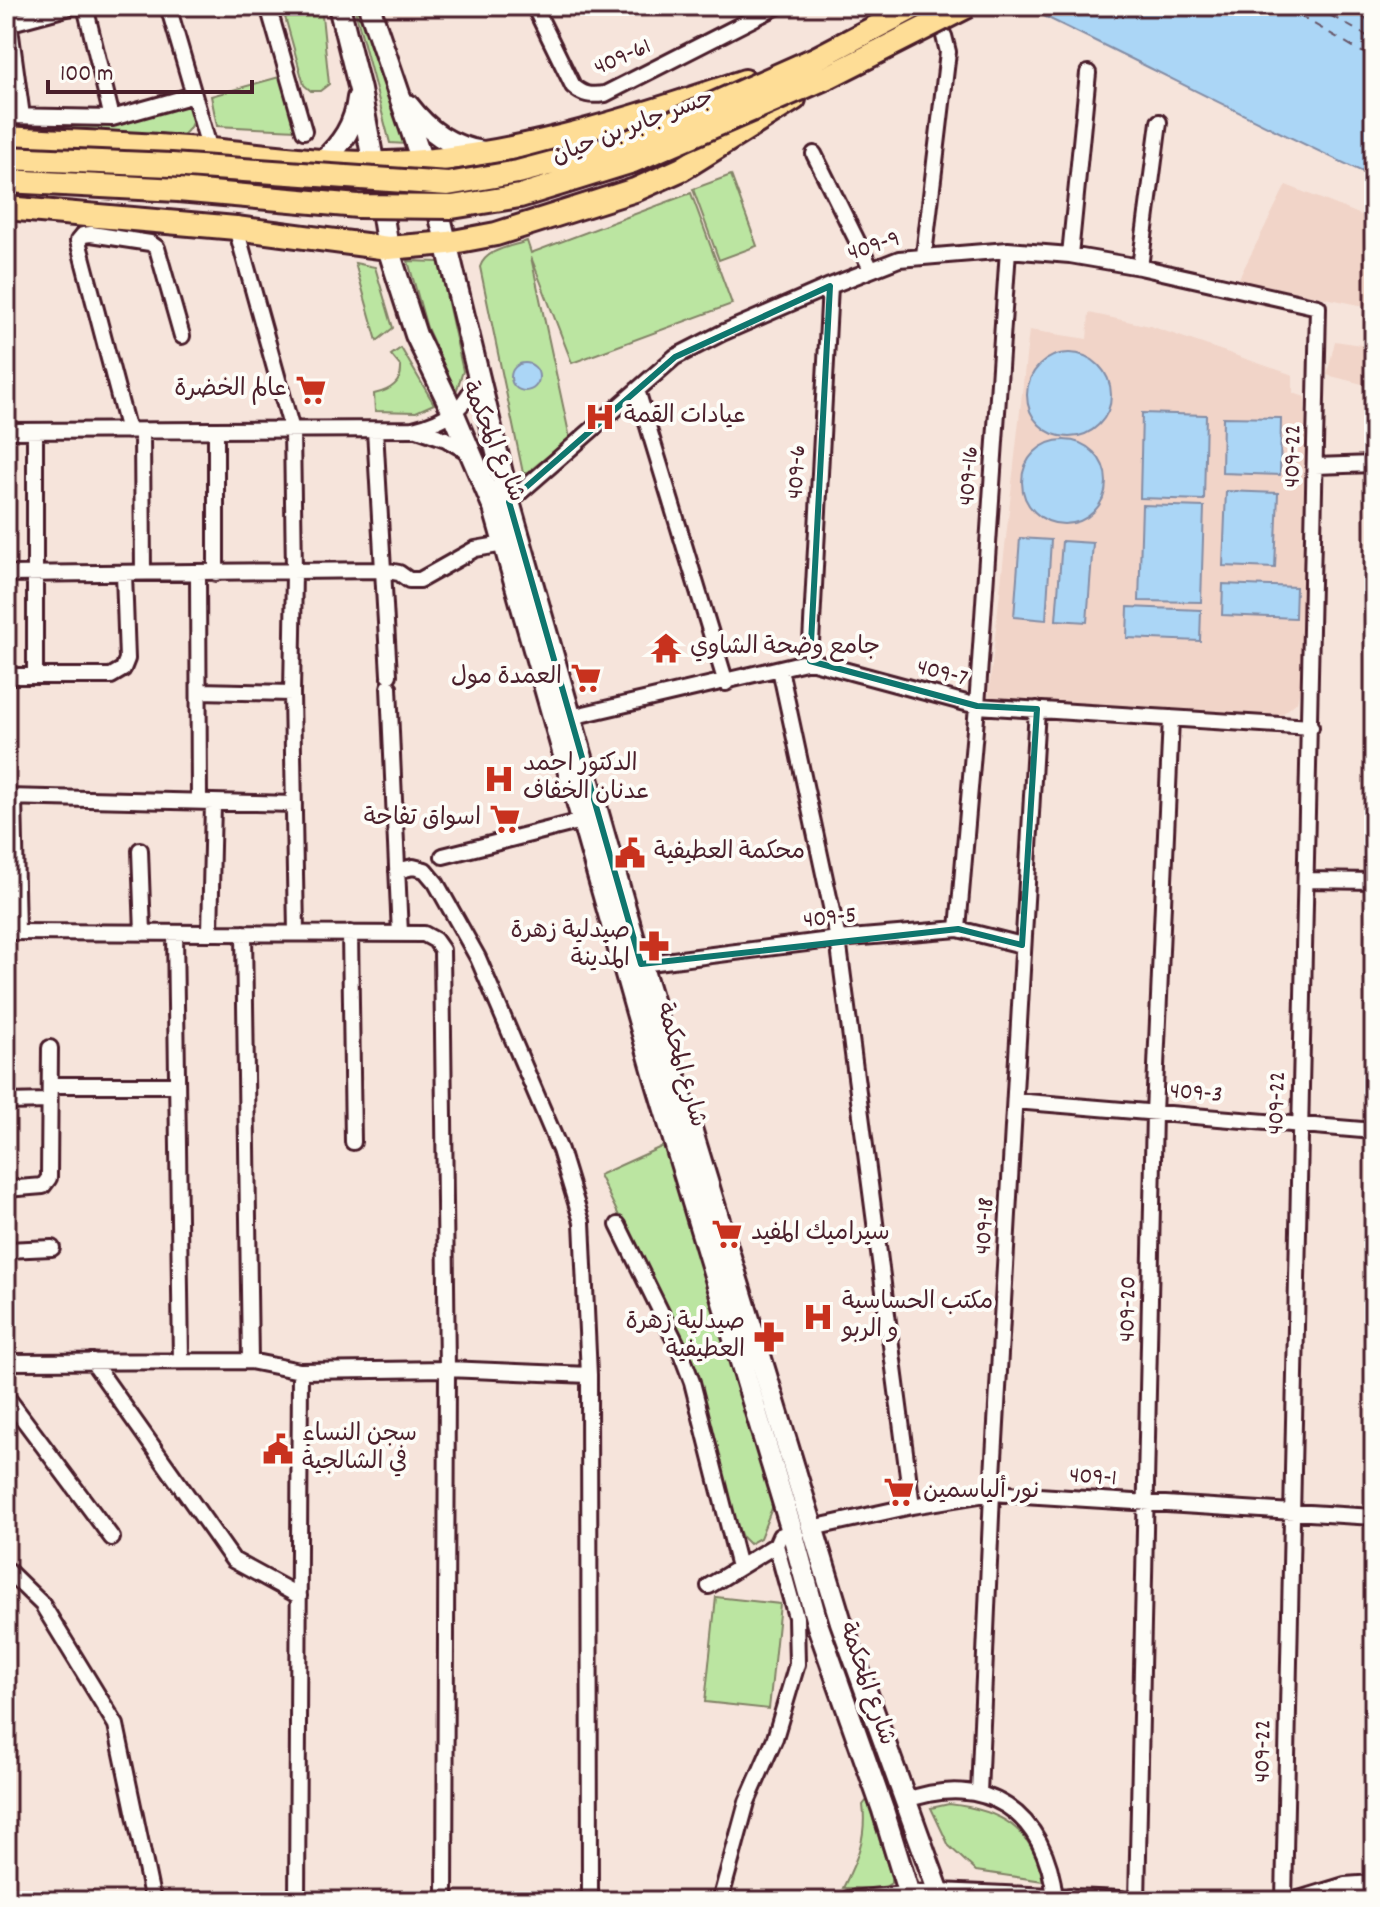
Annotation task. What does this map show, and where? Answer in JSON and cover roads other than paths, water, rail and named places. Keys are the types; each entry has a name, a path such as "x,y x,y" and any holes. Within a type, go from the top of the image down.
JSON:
{"main road":[{"path":"339,6 360,90 374,168"},
{"path":"369,6 424,167"},
{"name":"جسر جابر بن حيان","path":"6,181 178,190 358,206 452,207 520,196 612,169 823,67 916,6"},
{"name":"جسر جابر بن حيان","path":"6,158 171,165 448,184 518,172 614,148 823,67 968,6"},
{"path":"6,138 210,150 374,168 424,167 576,134 823,67"},
{"path":"6,208 236,228 388,248 448,243 496,234 606,201 682,169 823,67"},
{"path":"322,162 345,138 353,123 360,90"},
{"path":"397,92 435,134 451,143 487,152"},
{"name":"شارع المحكمة","path":"383,217 388,248 416,335 494,508 656,1080 802,1530 841,1622 941,1897"},
{"name":"شارع المحكمة","path":"440,217 509,502 802,1530 818,1626 883,1810 910,1898"}],"street":[{"path":"7,6 22,116"},
{"path":"11,23 74,6"},
{"path":"85,6 112,118"},
{"path":"168,6 210,150"},
{"path":"268,6 304,131"},
{"name":"409-61","path":"534,6 573,86 590,96 605,94 778,6"},
{"path":"924,255 948,52 944,36"},
{"path":"1070,255 1088,73"},
{"path":"6,116 112,118 194,95"},
{"path":"1140,267 1159,122"},
{"path":"814,154 871,269"},
{"path":"236,228 292,430 296,933"},
{"path":"143,573 135,431 78,241 83,235 150,243 157,248 182,336"},
{"name":"409-9","path":"509,502 675,357 722,333 899,259 1008,250 1070,255 1140,267 1318,307"},
{"name":"409-16","path":"958,929 977,706 1008,250"},
{"name":"409-6","path":"810,661 830,286"},
{"name":"409-22","path":"1284,1901 1318,307"},
{"path":"6,431 413,429 439,421 453,412 470,394 476,369"},
{"path":"637,390 726,683"},
{"path":"413,429 446,439 470,453"},
{"path":"216,430 216,573"},
{"path":"375,430 400,934"},
{"path":"35,431 35,676"},
{"path":"1315,466 1374,464"},
{"path":"6,574 383,570 399,573 409,580 420,580 475,549 504,544"},
{"path":"6,676 111,676 123,669 127,659 124,573"},
{"path":"198,573 199,691 210,933"},
{"path":"571,717 810,661"},
{"name":"409-7","path":"810,661 977,706 1311,727"},
{"path":"780,669 838,939 912,1506"},
{"path":"199,691 292,693"},
{"name":"409-18","path":"979,1793 992,1493 1037,709"},
{"name":"409-20","path":"1137,1901 1154,1113 1171,718"},
{"path":"294,804 10,798 12,932 424,934 439,945 443,956 447,1369 445,1901"},
{"path":"443,856 582,821"},
{"path":"140,850 143,933"},
{"path":"397,871 413,867 425,870 436,883 478,958 560,1150 582,1222 589,1375 590,1901"},
{"path":"1306,880 1374,881"},
{"name":"409-5","path":"641,964 838,939 958,929 1022,945"},
{"path":"175,933 181,1361"},
{"path":"244,933 250,1361"},
{"path":"350,933 353,1142"},
{"path":"439,945 465,935"},
{"path":"6,1189 43,1186 49,1178 50,1048"},
{"path":"50,1085 177,1085"},
{"path":"6,1102 49,1101"},
{"name":"409-3","path":"1015,1101 1374,1131"},
{"path":"618,1225 692,1382 739,1567"},
{"path":"6,1250 52,1248"},
{"path":"92,1361 233,1560 299,1596"},
{"path":"6,1362 250,1361 300,1371 447,1369 589,1375"},
{"path":"297,1901 300,1371"},
{"path":"6,1396 112,1538"},
{"name":"409-1","path":"802,1530 912,1506 992,1493 1374,1517"},
{"path":"709,1586 776,1545 780,1536 802,1530"},
{"path":"720,1901 747,1802 775,1738 797,1664 796,1617 776,1545"},
{"path":"6,1569 42,1604 116,1725 153,1901"},
{"path":"904,1801 928,1792 954,1790 979,1793 1004,1805 1026,1822 1043,1844 1064,1899"},
{"path":"1299,1901 1355,1885 1374,1885"},
{"path":"849,1901 941,1897 1120,1901"}],"water":[{"path":"1023,6 1374,6 1374,177 1286,135"},
{"path":"1069,353 1085,356 1099,365 1108,379 1111,395 1108,411 1099,425 1085,434 1069,437 1053,434 1039,425 1030,411 1027,395 1030,379 1039,365 1053,356"},
{"path":"525,363 535,367 539,377 535,387 525,391 515,387 511,377 515,367"},
{"path":"1142,413 1206,415 1204,500 1140,498"},
{"path":"1223,417 1281,418 1280,475 1222,473"},
{"path":"1064,440 1080,443 1099,459 1106,482 1103,498 1087,517 1064,524 1048,521 1029,505 1022,482 1025,466 1041,447"},
{"path":"1226,491 1278,493 1275,568 1223,566"},
{"path":"1142,505 1204,507 1201,602 1139,601"},
{"path":"1020,538 1051,540 1046,620 1014,617"},
{"path":"1062,541 1093,543 1087,622 1056,620"},
{"path":"1223,584 1296,587 1295,618 1222,615"},
{"path":"1128,607 1201,610 1200,641 1127,638"}],"place":[{"name":"عالم الخضرة","path":"311,390"},
{"name":"عيادات القمة","path":"600,417"},
{"name":"جامع وضحة الشاوي","path":"666,648"},
{"name":"العمدة مول","path":"586,678"},
{"name":"الدكتور احمد عدنان الخفاف","path":"499,779"},
{"name":"اسواق تفاحة","path":"505,819"},
{"name":"محكمة العطيفية","path":"630,853"},
{"name":"صيدلية زهرة المدينة","path":"654,946"},
{"name":"سيراميك المفيد","path":"727,1234"},
{"name":"مكتب الحساسية و الربو","path":"818,1317"},
{"name":"صيدلية زهرة العطيفية","path":"769,1337"},
{"name":"سجن النساء في الشالجية","path":"278,1449"},
{"name":"نور ألياسمين","path":"899,1492"}]}
